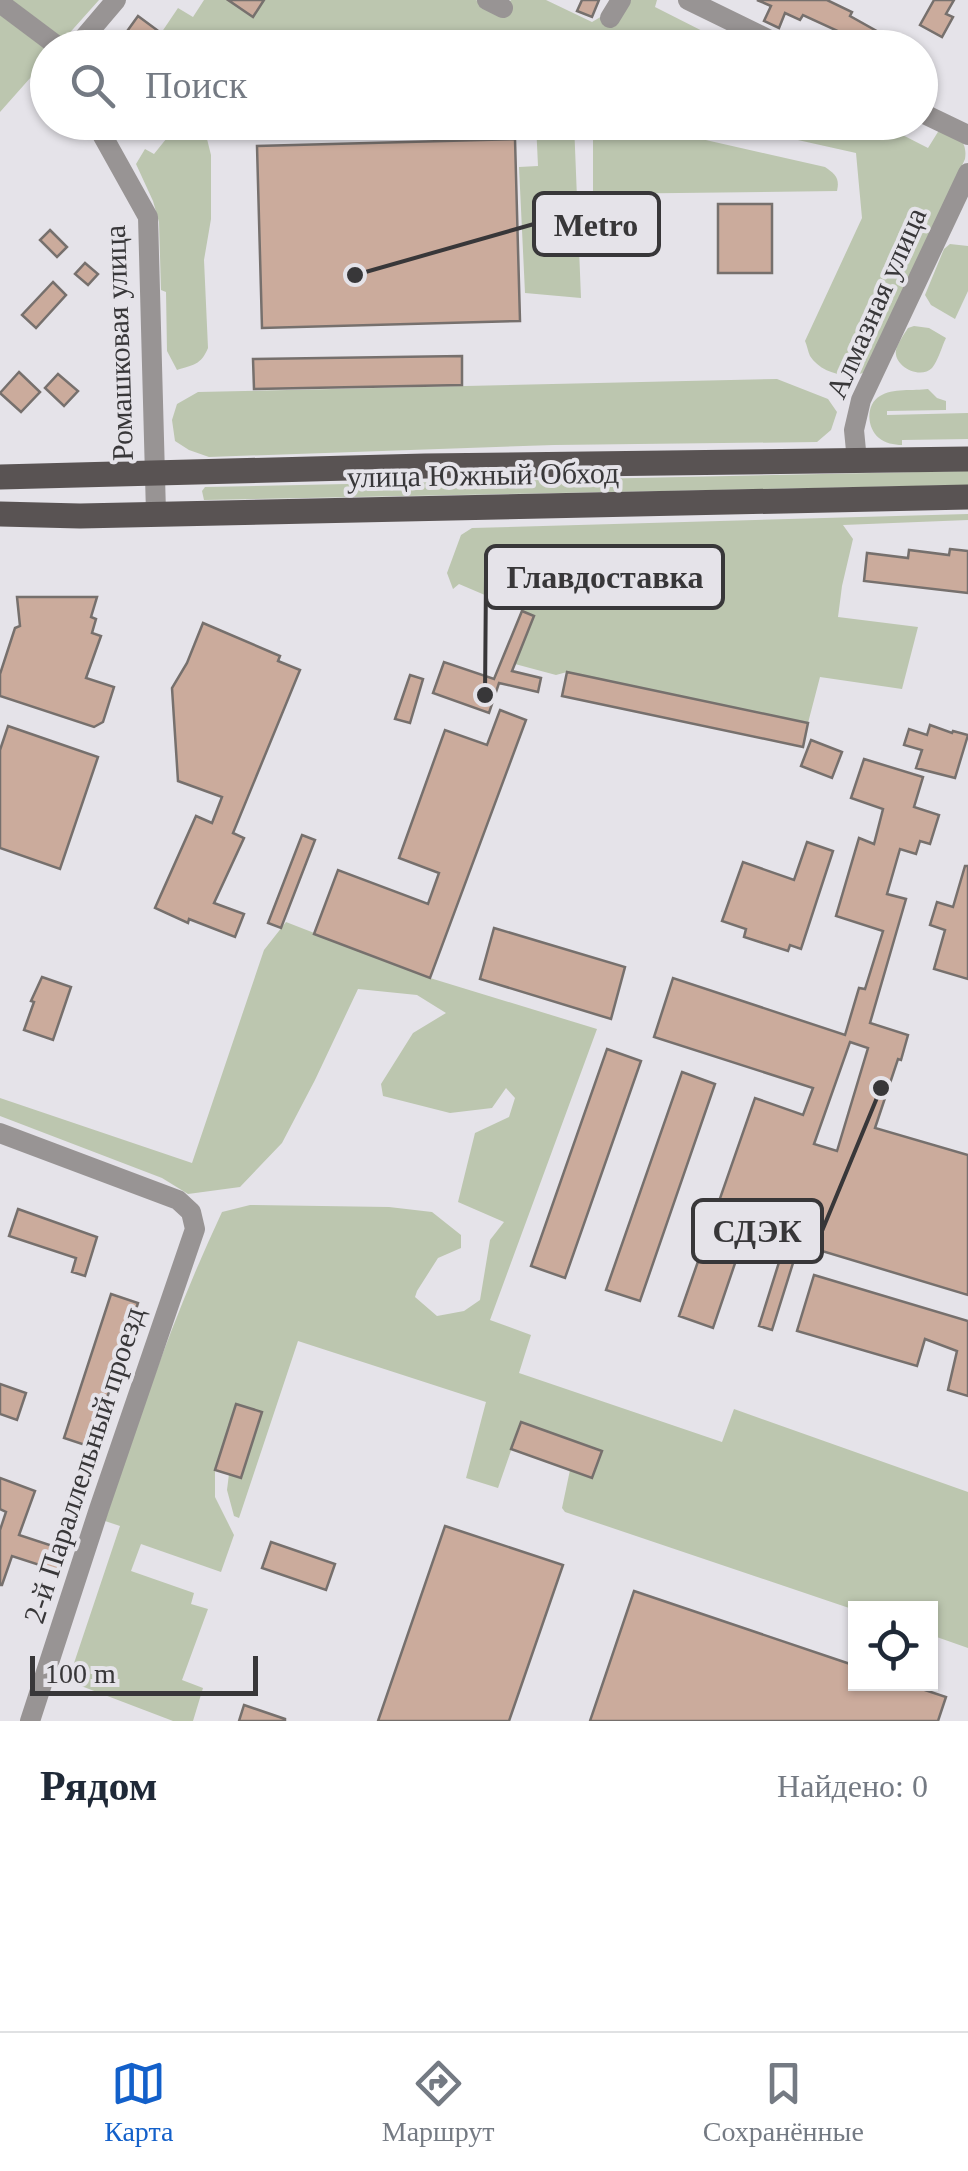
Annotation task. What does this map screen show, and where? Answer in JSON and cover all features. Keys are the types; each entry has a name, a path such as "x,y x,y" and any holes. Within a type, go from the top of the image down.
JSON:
{"main road":[{"name":"улица Южный Обход","path":"0,477 464,465 968,459"},
{"name":"улица Южный Обход","path":"0,514 80,516 968,497"}],"street":[{"path":"90,30 116,0"},
{"path":"688,0 749,30"},
{"path":"0,4 35,30"},
{"path":"938,121 968,135"},
{"name":"Ромашковая улица","path":"105,140 148,217 156,513"},
{"name":"Алмазная улица","path":"857,461 854,430 861,400 968,173"},
{"name":"2-й Параллельный проезд","path":"0,1132 178,1200 191,1212 195,1229 30,1721"}],"green space":[{"path":"0,0 99,0 72,30 30,30 30,78 0,112"},
{"path":"204,0 228,0 253,16 264,0 476,0 501,12 511,0 546,0 592,22 629,0 657,0 655,7 700,30 163,30 178,8 193,17"},
{"path":"941,127 963,142 965,159 869,370 846,375 821,367 810,356 805,341 862,218 856,153 798,140 912,140 928,148 933,140 938,140"},
{"path":"165,140 207,140 211,155 211,219 204,260 208,348 199,361 177,370 167,351 159,222 136,164 145,149 154,154"},
{"path":"537,140 575,140 581,298 525,293 519,167 538,166"},
{"path":"593,140 706,140 825,167 838,183 837,191 593,194"},
{"path":"950,244 968,246 968,291 955,319 931,305 925,295 944,249"},
{"path":"914,326 929,328 946,338 934,365 927,371 908,370 896,356 901,339"},
{"path":"777,379 828,399 837,412 831,430 817,442 554,445 209,457 175,441 172,420 177,404 198,392"},
{"path":"928,389 946,401 946,410 887,411 887,415 968,413 968,439 902,440 899,445 875,434 869,417 875,400 891,392"},
{"path":"968,471 968,485 204,500 202,491 205,487"},
{"path":"968,514 968,520 843,525 853,539 838,617 918,627 902,689 820,677 808,723 515,664 534,616 459,584 453,589 447,573 461,535 472,528"},
{"path":"286,922 430,978 597,1029 490,1320 531,1335 519,1373 722,1442 734,1409 968,1492 968,1648 938,1637 938,1601 848,1601 848,1608 565,1512 562,1508 570,1470 592,1478 601,1451 521,1422 498,1488 466,1478 486,1402 298,1341 239,1518 234,1516 227,1490 229,1474 242,1477 262,1412 236,1404 215,1470 215,1497 234,1535 221,1572 141,1544 131,1571 194,1593 191,1604 208,1609 182,1680 203,1688 193,1721 173,1721 68,1681 120,1526 105,1521 173,1326 222,1212 250,1205 389,1207 432,1212 461,1235 461,1248 438,1258 415,1297 437,1316 464,1311 480,1300 490,1240 504,1222 458,1202 475,1133 509,1117 515,1098 506,1088 492,1108 450,1113 383,1096 381,1084 413,1033 446,1013 417,995 358,989 282,1143 240,1187 188,1194 162,1178 0,1116 0,1098 192,1163 264,950"}],"building":[{"path":"228,0 264,0 253,17"},
{"path":"582,0 599,0 592,17 577,11"},
{"path":"757,0 827,0 852,12 850,16 875,30 836,30 803,15 800,20 785,13 779,28 764,21 771,6"},
{"path":"934,0 954,0 946,14 953,17 942,37 938,30 920,25"},
{"path":"138,16 157,30 128,30"},
{"path":"515,140 520,321 262,328 257,146"},
{"path":"718,204 772,204 772,273 718,273"},
{"path":"50,230 67,247 57,257 40,240"},
{"path":"85,263 98,274 88,285 75,274"},
{"path":"53,282 66,295 36,328 22,315"},
{"path":"462,356 462,385 254,389 253,359"},
{"path":"19,372 40,392 21,412 0,393"},
{"path":"58,374 78,391 64,406 45,388"},
{"path":"950,549 968,551 968,593 864,581 867,553 908,558 909,550 949,555"},
{"path":"17,597 97,597 91,617 96,619 92,633 101,636 86,678 114,687 103,722 94,727 0,696 0,674 15,628 20,626"},
{"path":"522,611 534,616 512,671 541,678 538,692 499,683 489,713 433,693 444,662 494,679"},
{"path":"203,623 280,656 278,661 300,670 233,833 244,838 214,903 244,914 235,937 155,908 196,816 212,823 222,797 178,781 172,688"},
{"path":"567,672 808,723 803,747 562,696"},
{"path":"410,675 423,679 410,723 395,719"},
{"path":"500,710 526,720 430,978 314,934 338,870 428,904 439,873 399,858 445,730 487,745"},
{"path":"930,725 968,735 955,778 916,768 922,750 904,745 909,729 927,735"},
{"path":"8,726 98,757 60,869 0,848 0,750"},
{"path":"811,740 842,752 832,778 801,766"},
{"path":"864,759 923,777 914,807 939,815 930,844 920,841 916,854 900,849 887,894 906,899 870,1023 908,1035 875,1128 968,1155 968,1295 799,1244 772,1330 759,1326 786,1240 747,1228 713,1328 679,1316 755,1098 803,1115 813,1088 654,1037 673,978 845,1035 883,931 836,916 859,838 874,844 883,809 851,798","holes":["850,1042 868,1048 837,1151 814,1144"]},
{"path":"302,835 315,840 281,928 268,923"},
{"path":"807,842 833,851 801,949 790,945 788,951 744,937 746,929 722,921 743,862 794,880"},
{"path":"965,866 968,979 934,969 945,930 930,925 937,902 953,907"},
{"path":"494,928 625,967 611,1019 480,979"},
{"path":"42,977 71,987 53,1040 24,1030"},
{"path":"607,1049 641,1061 565,1278 531,1266"},
{"path":"682,1072 715,1084 640,1301 606,1290"},
{"path":"18,1209 97,1237 85,1276 72,1272 76,1258 9,1236"},
{"path":"814,1275 968,1321 968,1396 948,1390 957,1351 925,1339 917,1366 797,1331"},
{"path":"111,1294 138,1303 91,1447 64,1438"},
{"path":"0,1384 26,1393 17,1420 0,1414"},
{"path":"236,1404 262,1412 241,1478 215,1470"},
{"path":"521,1422 602,1451 592,1478 511,1449"},
{"path":"0,1478 35,1491 19,1535 68,1551 61,1572 12,1556 0,1585 0,1530 6,1512 0,1509"},
{"path":"445,1526 563,1565 509,1721 378,1721"},
{"path":"271,1542 335,1564 326,1590 262,1568"},
{"path":"634,1591 848,1663 848,1691 928,1691 946,1697 938,1721 590,1721"},
{"path":"244,1705 285,1719 285,1721 239,1721"}],"place":[{"name":"Metro","path":"355,275"},
{"name":"Главдоставка","path":"485,695"},
{"name":"СДЭК","path":"881,1088"}]}
